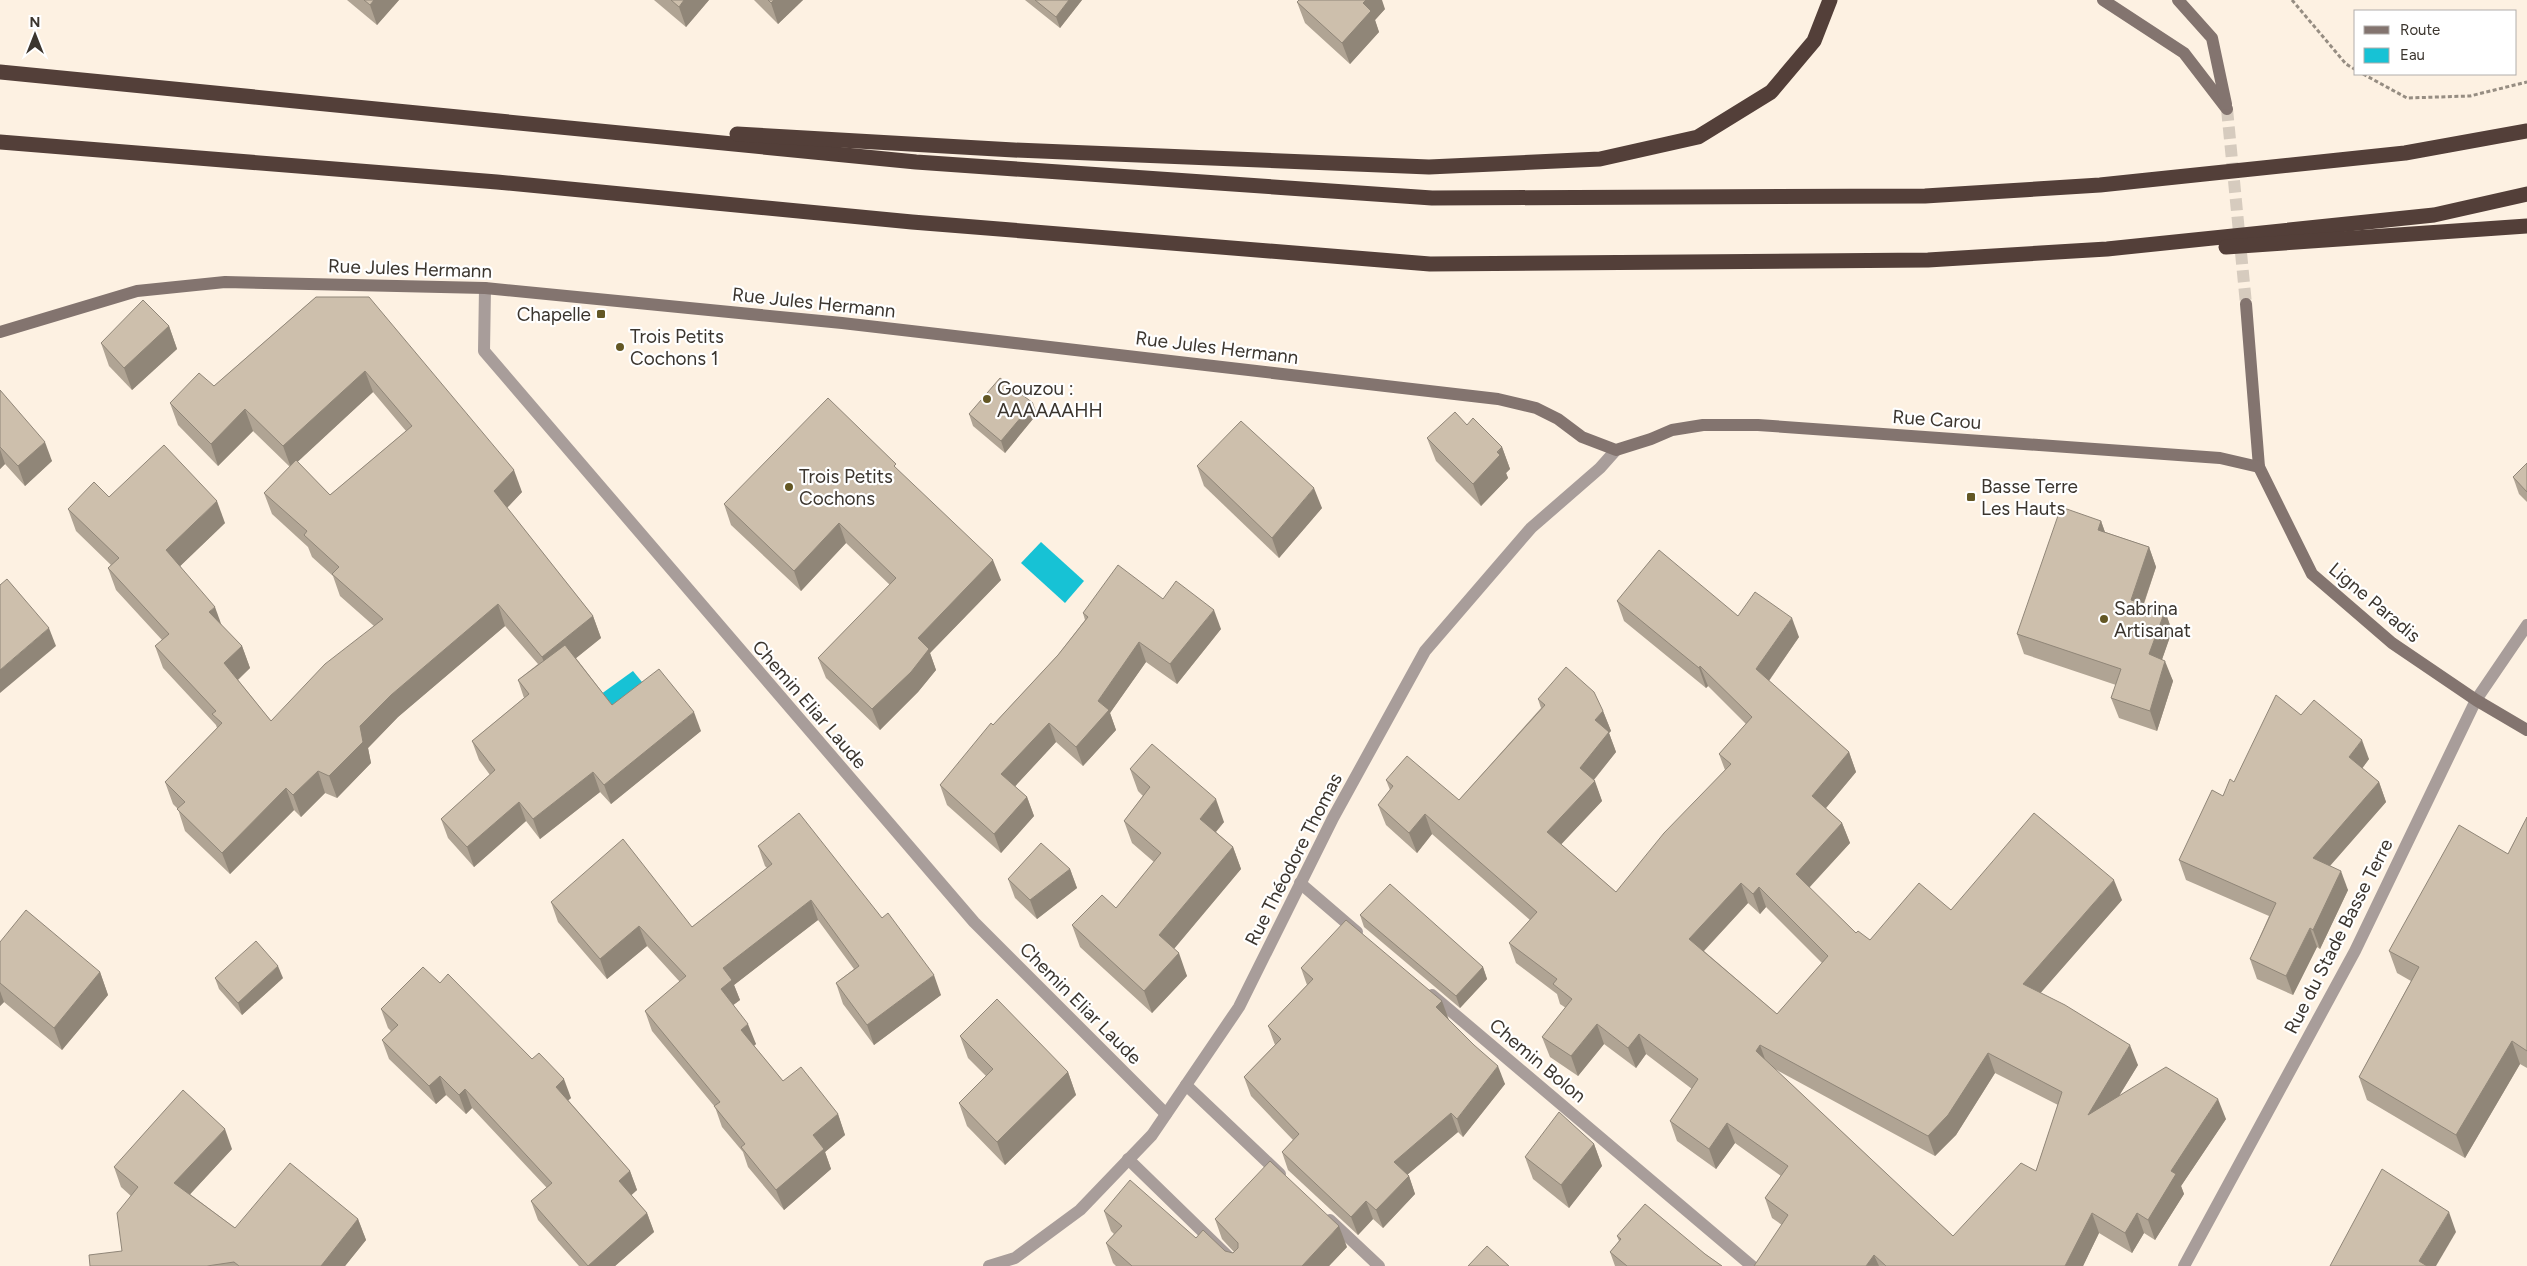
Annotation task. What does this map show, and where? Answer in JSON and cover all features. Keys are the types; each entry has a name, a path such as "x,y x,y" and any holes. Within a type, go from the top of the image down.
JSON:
{"highway":[{"path":"504,121 1014,150 1429,167 1600,159 1698,137 1771,92 1814,41 1830,0"},
{"path":"0,72 916,162 1432,198 1945,195 2100,185 2404,154 2527,131"},
{"path":"0,142 497,182 912,222 1430,264 1928,260 2107,249 2434,215 2527,194"},
{"path":"2107,249 2210,248 2527,226"}],"street":[{"path":"1814,41 1836,0"},
{"path":"2102,0 2184,53 2227,109 2212,38 2178,0"},
{"name":"Rue Jules Hermann","path":"0,332 137,291 225,282 485,288 842,323 1498,399 1536,408 1558,419 1582,437 1616,450"},
{"name":"Chemin Eliar Laude","path":"485,288 484,351 974,922 1166,1114"},
{"name":"Ligne Paradis","path":"2246,304 2259,466 2312,574 2392,643 2476,700 2527,730"},
{"name":"Rue Carou","path":"1616,450 1652,439 1672,430 1702,425 1758,425 2220,458 2259,466"},
{"name":"Rue Théodore Thomas","path":"989,1266 1015,1258 1080,1210 1152,1135 1239,1006 1333,818 1425,651 1531,528 1600,468 1616,450"},
{"name":"Rue du Stade Basse Terre","path":"2184,1266 2355,950 2476,700 2527,625"},
{"path":"1300,884 1368,941"},
{"name":"Chemin Bolon","path":"1420,986 1752,1266"},
{"path":"1186,1085 1293,1185"},
{"path":"1128,1159 1238,1266"},
{"path":"1322,1212 1379,1266"}],"path":[{"path":"2292,0 2346,64 2354,69"},
{"path":"2365,75 2407,98 2470,96 2527,82"}],"water":[{"path":"1041,542 1084,581 1065,603 1021,563"},
{"path":"633,671 651,693 603,732 597,697"}],"building":[{"path":"364,0 374,0 370,5"},
{"path":"671,0 684,0 679,7"},
{"path":"1035,0 1069,0 1056,17"},
{"path":"1299,0 1366,0 1363,3 1371,11 1342,43 1297,2"},
{"path":"316,297 369,297 514,470 494,491 593,616 542,657 498,604 391,695 360,726 363,742 329,776 318,771 293,795 286,788 222,853 177,809 185,802 165,782 222,723 212,714 216,711 155,646 169,634 108,568 119,558 68,509 94,482 109,497 164,445 217,501 166,550 215,607 209,612 242,646 224,663 271,721 325,664 383,619 332,574 339,567 304,535 307,531 264,493 296,460 330,495 412,426 365,371 283,446 245,409 211,444 170,403 199,373 214,386"},
{"path":"143,300 169,326 124,368 101,343"},
{"path":"1000,378 1033,403 1001,441 969,414"},
{"path":"0,390 45,442 18,466 0,447"},
{"path":"828,398 896,464 894,466 993,560 918,638 929,649 911,672 872,709 818,658 896,578 839,523 794,571 724,504"},
{"path":"1455,412 1467,425 1473,418 1502,447 1497,452 1500,455 1473,484 1427,438"},
{"path":"1241,421 1314,488 1272,538 1197,466"},
{"path":"2527,463 2527,492 2513,477"},
{"path":"2061,507 2101,521 2098,530 2149,547 2131,600 2165,611 2149,654 2165,661 2150,711 2111,698 2121,669 2017,634"},
{"path":"1659,550 1738,616 1755,592 1792,618 1756,669 1849,752 1812,796 1842,823 1796,874 1856,933 1858,931 1870,940 1919,883 1951,910 2034,813 2114,880 2023,984 2065,1005 2130,1045 2088,1115 2166,1067 2218,1099 2171,1171 2176,1174 2148,1220 2137,1213 2125,1233 2092,1213 2065,1266 1886,1266 1874,1255 1866,1266 1754,1266 1788,1215 1765,1198 1788,1166 1727,1123 1709,1149 1670,1121 1698,1079 1639,1034 1628,1048 1597,1024 1571,1056 1542,1037 1572,999 1553,984 1557,979 1509,943 1537,912 1425,814 1409,833 1378,805 1393,786 1386,780 1407,756 1459,800 1545,705 1538,699 1566,667 1594,692 1603,711 1595,720 1609,732 1580,768 1595,781 1547,832 1616,892 1664,833 1731,764 1719,754 1752,717 1700,666 1699,668 1617,601","holes":["1741,883 1753,894 1759,887 1828,956 1777,1014 1689,939","1760,1045 1928,1136 1948,1115 1988,1053 2062,1092 2036,1171 2021,1163 1953,1236 1756,1051"]},
{"path":"1118,565 1163,599 1176,581 1214,610 1170,664 1139,642 1098,701 1109,710 1076,747 1049,723 1001,774 1027,797 994,834 940,785 991,723 993,725 1058,655 1088,617 1083,613"},
{"path":"7,579 49,628 0,670 0,585"},
{"path":"565,645 612,705 659,669 694,712 604,785 593,772 533,819 519,802 467,847 441,819 495,770 472,741 529,694 518,680"},
{"path":"2276,695 2301,715 2314,700 2362,740 2349,757 2379,782 2313,858 2341,871 2313,930 2310,928 2286,976 2250,959 2276,903 2179,860 2212,790 2223,796 2230,779 2234,782"},
{"path":"1152,744 1216,799 1200,819 1233,847 1159,935 1179,953 1144,991 1072,925 1102,895 1116,908 1161,853 1124,821 1150,787 1130,769"},
{"path":"799,813 882,918 888,913 934,975 867,1025 836,983 859,966 811,900 723,968 732,980 721,989 748,1024 741,1030 783,1081 801,1067 838,1114 813,1135 824,1149 776,1190 741,1147 745,1144 714,1106 720,1102 645,1011 686,976 639,926 600,959 551,902 623,839 692,927 772,864 758,846"},
{"path":"2527,817 2527,1051 2512,1041 2456,1135 2359,1077 2419,967 2389,951 2459,825 2508,854"},
{"path":"1041,843 1070,869 1030,900 1008,879"},
{"path":"1390,884 1483,967 1456,996 1360,915"},
{"path":"26,910 100,972 54,1028 0,983 0,942"},
{"path":"1346,920 1442,1001 1436,1007 1498,1066 1457,1119 1451,1113 1394,1162 1409,1176 1376,1210 1366,1201 1351,1217 1282,1152 1299,1134 1244,1077 1281,1039 1268,1026 1313,979 1301,968"},
{"path":"256,941 278,966 238,1003 215,978"},
{"path":"423,967 440,983 448,974 532,1059 539,1053 564,1079 556,1087 630,1171 619,1181 647,1213 588,1266 531,1201 552,1183 465,1089 459,1095 440,1076 429,1086 382,1040 398,1025 381,1009"},
{"path":"997,999 1068,1072 997,1142 959,1103 993,1069 960,1036"},
{"path":"183,1090 225,1129 174,1183 235,1228 290,1163 358,1219 321,1266 239,1266 234,1262 207,1266 90,1266 89,1255 122,1251 117,1213 138,1187 114,1167"},
{"path":"1559,1112 1594,1144 1561,1185 1525,1157"},
{"path":"1270,1161 1339,1226 1302,1266 1132,1266 1106,1243 1122,1226 1104,1211 1130,1180 1196,1238 1203,1230 1225,1251 1233,1253 1238,1248 1238,1243 1215,1219"},
{"path":"2382,1169 2449,1212 2419,1261 2427,1266 2330,1266"},
{"path":"1645,1204 1722,1266 1627,1266 1610,1252 1621,1239 1617,1236"},
{"path":"1487,1246 1509,1266 1468,1266"}],"tunnel":[{"path":"2227,109 2246,304"}],"place":[{"name":"Chapelle","path":"601,314"},
{"name":"Trois Petits Cochons 1","path":"620,347"},
{"name":"Gouzou : AAAAAAHH","path":"987,399"},
{"name":"Trois Petits Cochons","path":"789,487"},
{"name":"Basse Terre Les Hauts","path":"1971,497"},
{"name":"Sabrina Artisanat","path":"2104,619"}]}
